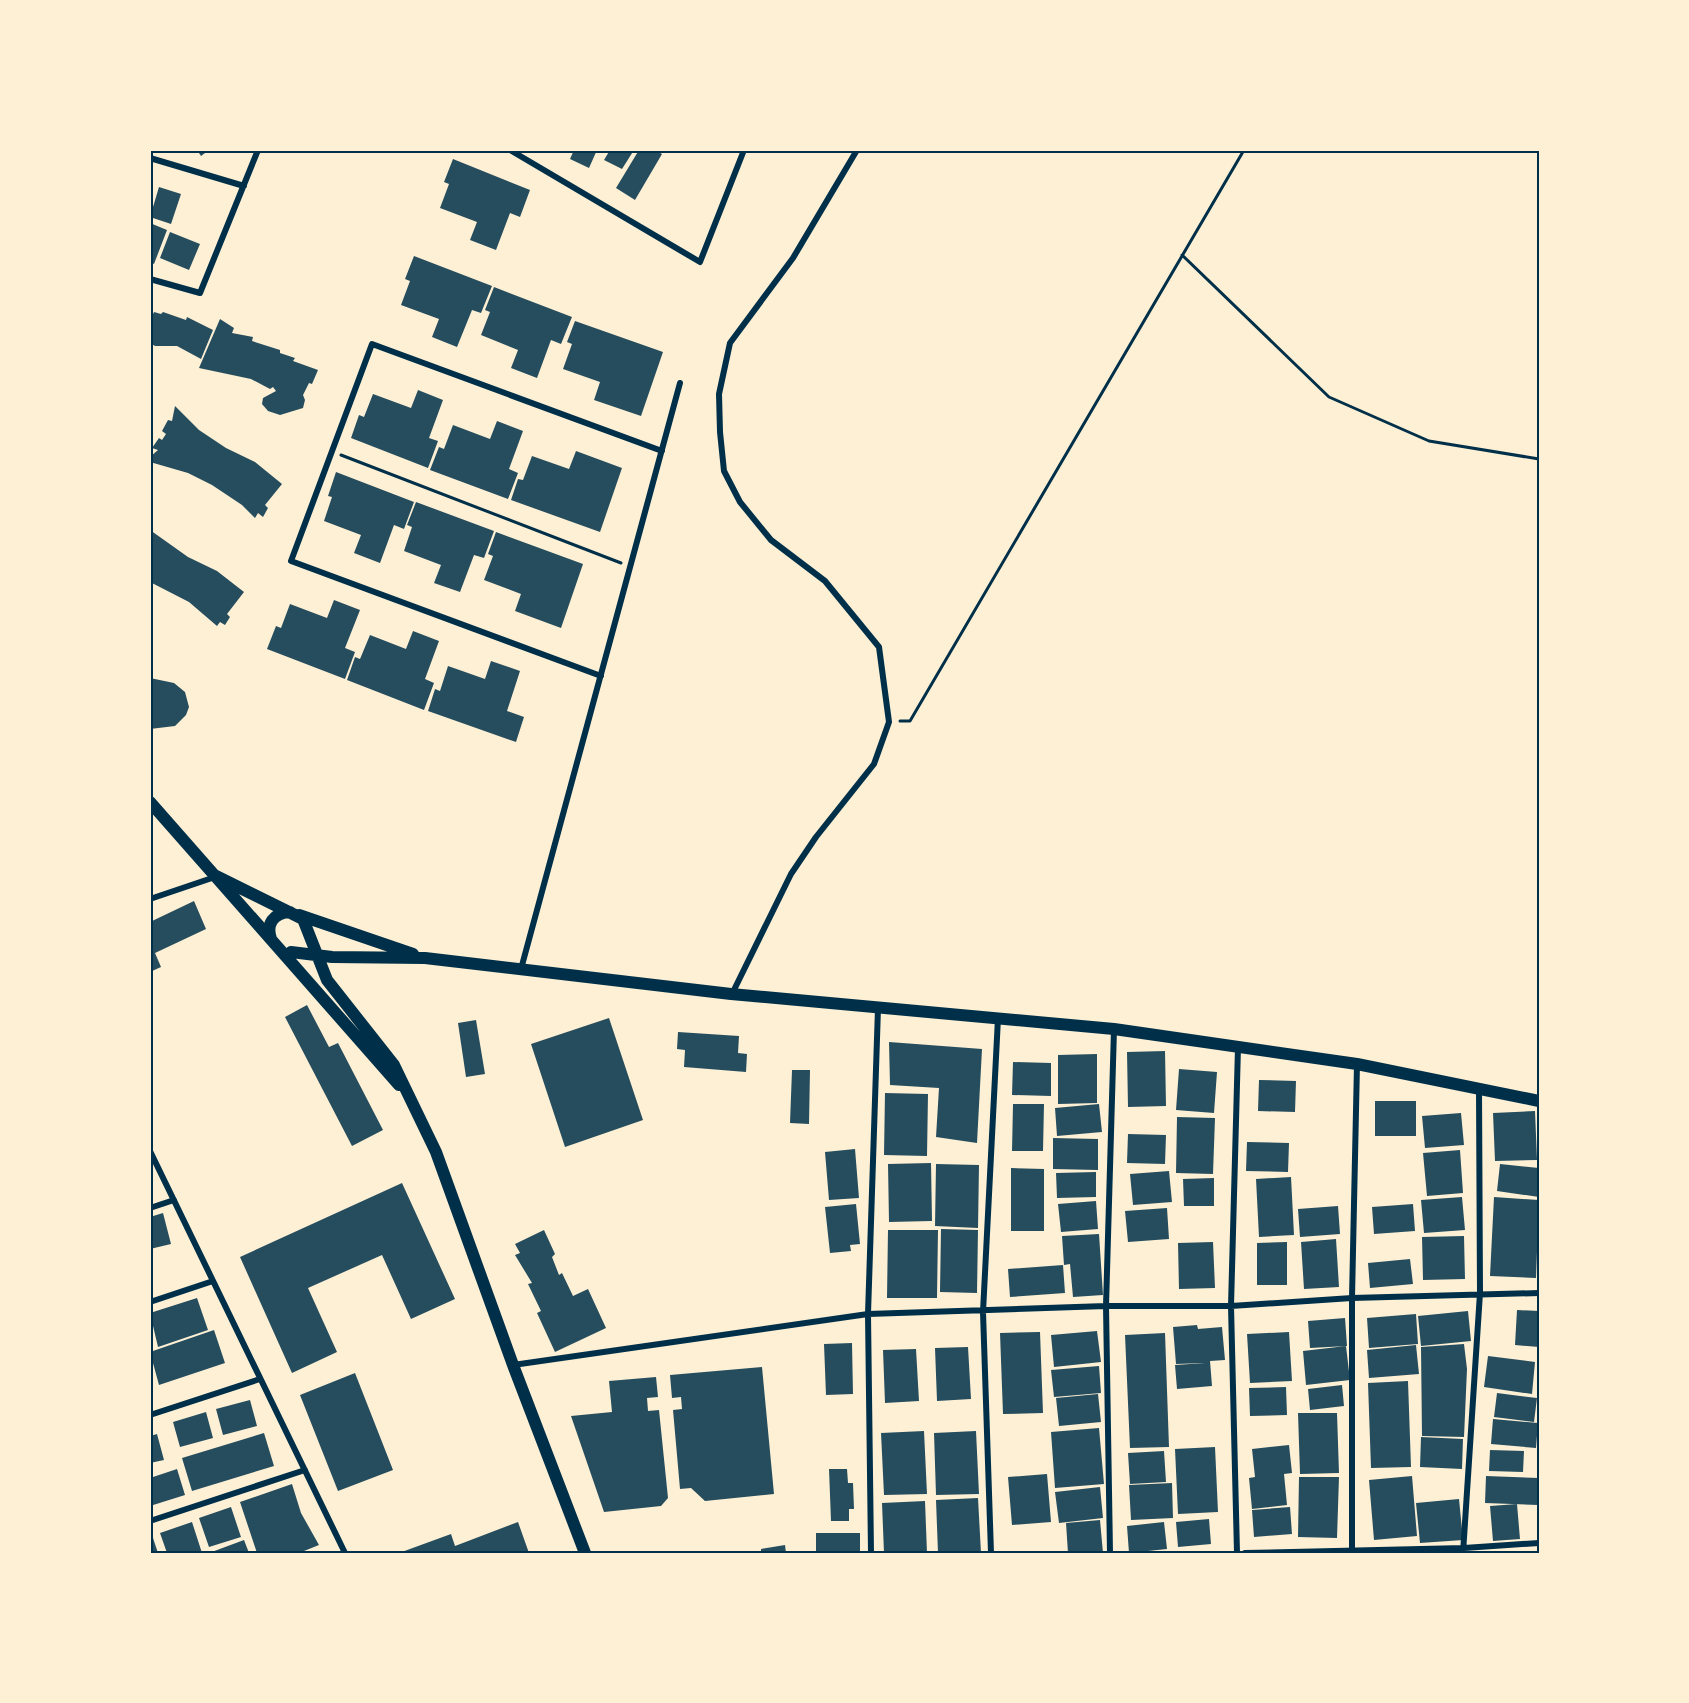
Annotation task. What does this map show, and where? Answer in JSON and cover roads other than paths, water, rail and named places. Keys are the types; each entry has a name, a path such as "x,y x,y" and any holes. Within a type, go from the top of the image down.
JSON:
{"main road":[{"path":"150,802 281,947 316,955 425,958 731,994 1114,1029 1357,1064 1539,1101"},
{"path":"216,876 293,913 425,958"},
{"path":"293,913 309,929 316,955 327,980 394,1065 436,1152 513,1365 585,1553"},
{"path":"293,913 277,915 272,919 268,931 408,1096"},
{"path":"281,947 302,948 306,943 309,929"},
{"path":"574,1528 575,1553"}],"street":[{"path":"150,279 200,293 258,150"},
{"path":"510,150 700,262 744,150"},
{"path":"731,994 791,874 816,837 874,764 889,722 879,647 825,582 771,540 740,502 724,471 720,432 719,394 730,343 793,258 856,150"},
{"path":"150,158 244,186"},
{"path":"600,676 291,561 372,344 662,451"},
{"path":"521,969 680,383"},
{"path":"150,899 216,876"},
{"path":"871,1553 868,1314 878,1007"},
{"path":"991,1553 982,1312 998,1017"},
{"path":"1110,1553 1106,1306 1114,1029"},
{"path":"1238,1553 1231,1306 1239,1047"},
{"path":"1352,1550 1352,1298 1357,1064"},
{"path":"1463,1551 1480,1293 1479,1087"},
{"path":"150,1151 345,1553"},
{"path":"150,1208 174,1200"},
{"path":"150,1302 213,1281"},
{"path":"513,1365 868,1314 982,1312 1106,1306 1231,1306 1352,1298 1539,1293"},
{"path":"150,1415 260,1379"},
{"path":"150,1521 305,1470"},
{"path":"1246,1553 1352,1550 1463,1551 1539,1543"}]}
